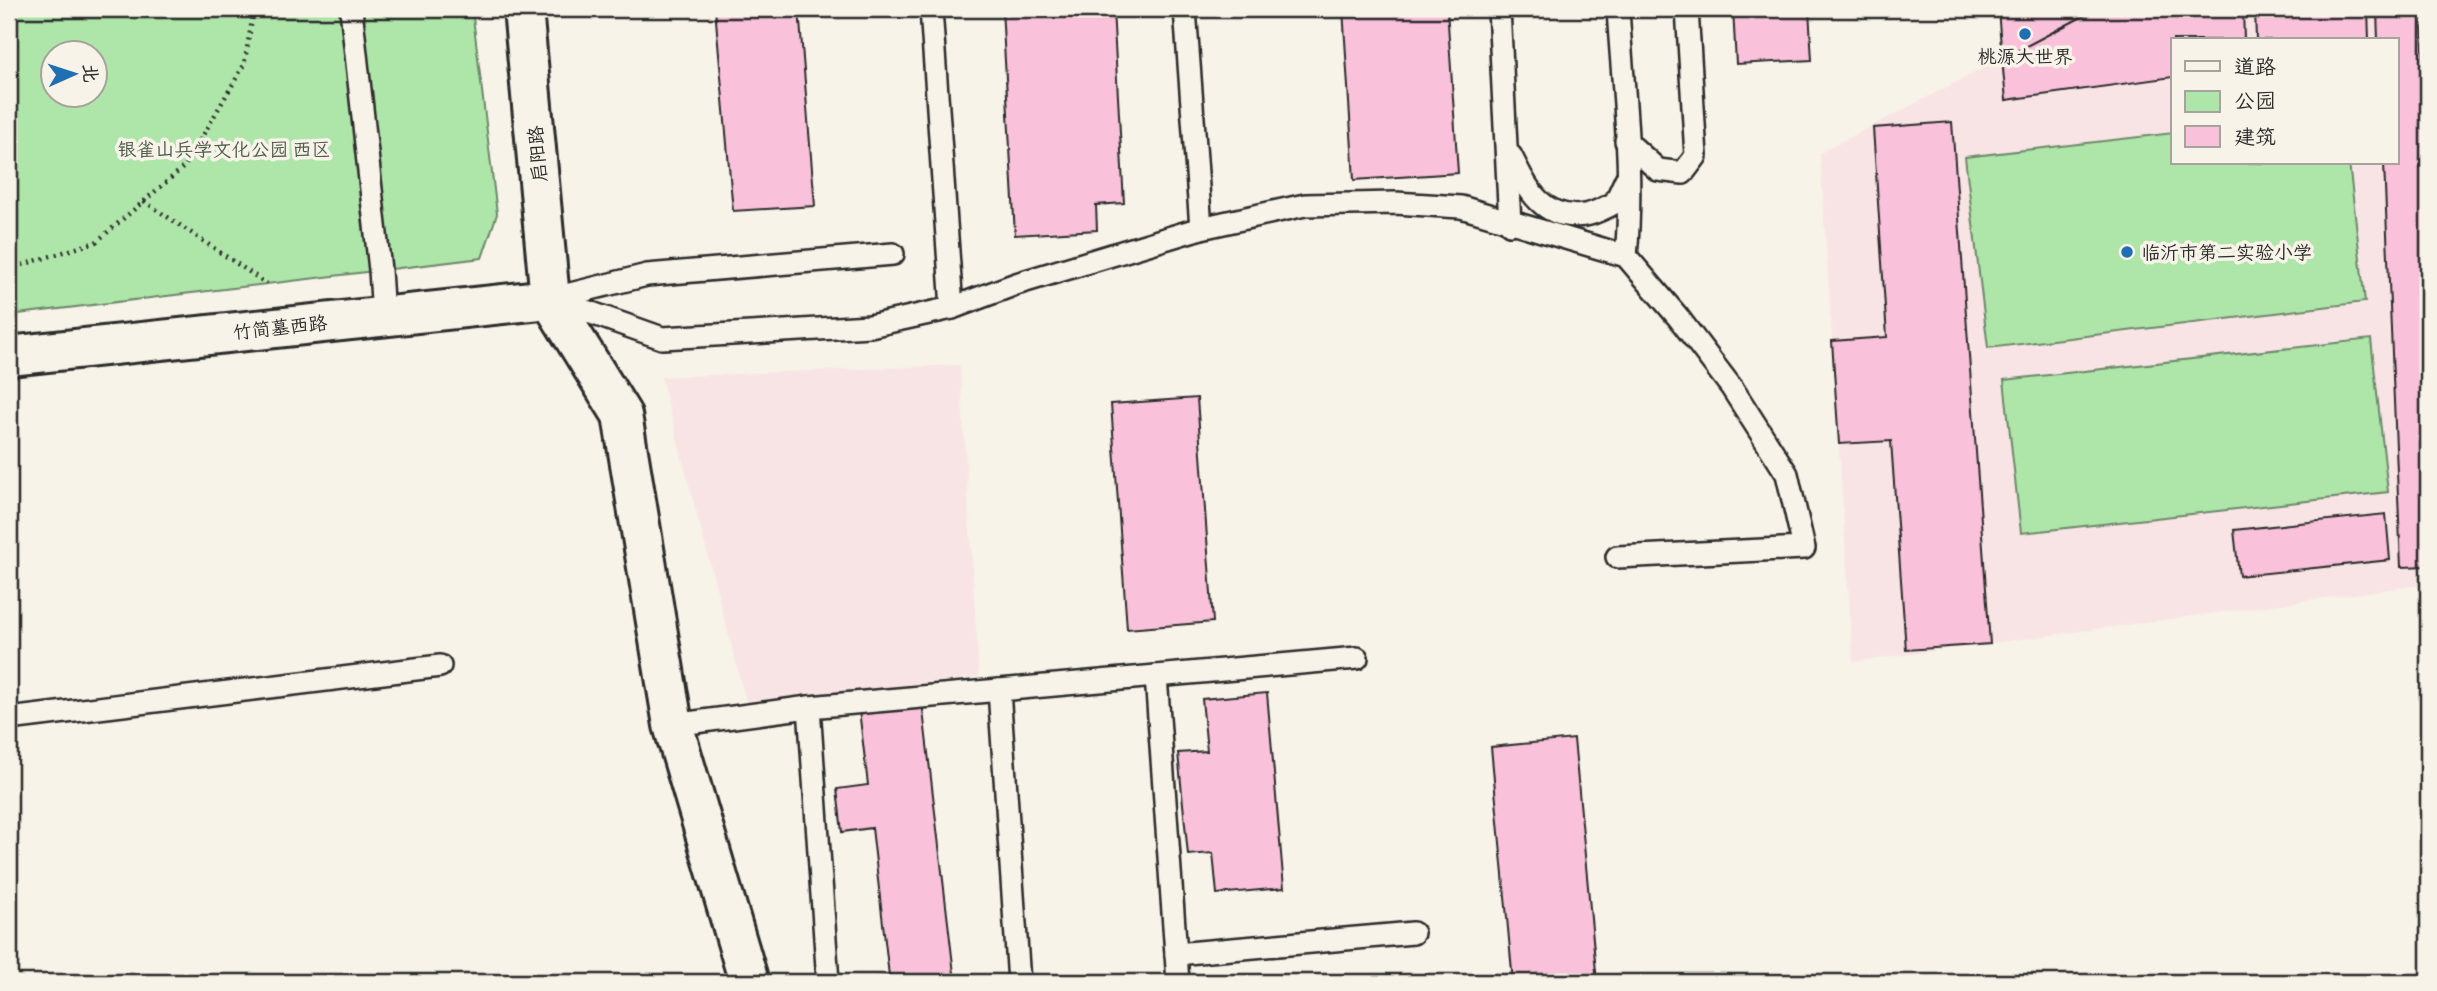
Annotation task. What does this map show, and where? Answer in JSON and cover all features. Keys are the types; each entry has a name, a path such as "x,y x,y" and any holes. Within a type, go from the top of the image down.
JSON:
{"street":[{"name":"启阳路","path":"523,9 550,299"},
{"name":"竹简墓西路","path":"9,356 550,299"},
{"path":"550,299 622,415 673,725 749,982"}],"lane":[{"path":"351,9 383,316"},
{"path":"931,9 952,308"},
{"path":"1185,9 1201,228"},
{"path":"1499,9 1510,224"},
{"path":"1618,9 1629,173 1630,217 1626,256"},
{"path":"1626,141 1658,170 1683,173 1696,156 1687,9"},
{"path":"1506,147 1529,192 1554,214 1585,215 1615,203 1629,173"},
{"path":"550,299 662,338 870,326 952,308 1016,284 1201,228 1305,205 1395,203 1461,207 1510,224 1626,256 1678,317 1732,388 1787,474 1804,548 1617,557"},
{"path":"550,299 646,275 894,254"},
{"path":"673,725 809,707 1357,658"},
{"path":"9,719 440,666"},
{"path":"1156,676 1178,982"},
{"path":"999,690 1019,982"},
{"path":"809,707 828,982"},
{"path":"1176,954 1413,933"}],"path":[{"path":"9,269 96,242 185,166 244,65 254,9"},
{"path":"144,201 267,284"}],"shaded area":[{"name":"临沂市第二实验小学","path":"2097,9 2421,9 2428,153 2428,584 1853,662 1820,153"},
{"path":"960,365 979,677 746,701 661,377"}],"green space":[{"name":"银雀山兵学文化公园 西区","path":"9,9 472,9 497,214 482,258 9,315"},
{"path":"2171,133 2171,164 2349,164 2365,302 1988,348 1965,157"},
{"path":"2371,339 2388,492 2021,533 2004,380"}],"building":[{"path":"715,9 799,9 815,206 733,211"},
{"path":"1002,9 1113,9 1124,203 1096,205 1097,230 1015,235"},
{"path":"1343,9 1447,9 1458,173 1354,180"},
{"path":"1733,9 1809,9 1812,60 1736,64"},
{"name":"桃源大世界","path":"1998,9 2097,9 2002,59"},
{"path":"2097,9 2243,9 2244,38 2171,38 2171,77 2006,100 2002,59"},
{"path":"2255,9 2368,9 2369,38 2256,38"},
{"path":"2377,9 2421,9 2428,153 2428,566 2401,567 2384,164 2398,164 2398,38 2378,38"},
{"path":"1952,122 1990,644 1906,650 1891,441 1839,444 1832,341 1887,337 1873,128"},
{"path":"1197,398 1213,622 1127,629 1111,404"},
{"path":"2386,514 2390,560 2239,576 2234,530"},
{"path":"1267,693 1284,888 1217,894 1213,853 1188,855 1178,753 1207,751 1202,699"},
{"path":"922,702 955,982 858,982 858,979 889,976 872,828 842,832 837,789 868,785 859,710"},
{"path":"1574,739 1597,982 1513,982 1491,747"}],"place":[{"name":"桃源大世界","path":"2025,34"},
{"name":"临沂市第二实验小学","path":"2127,252"}]}
